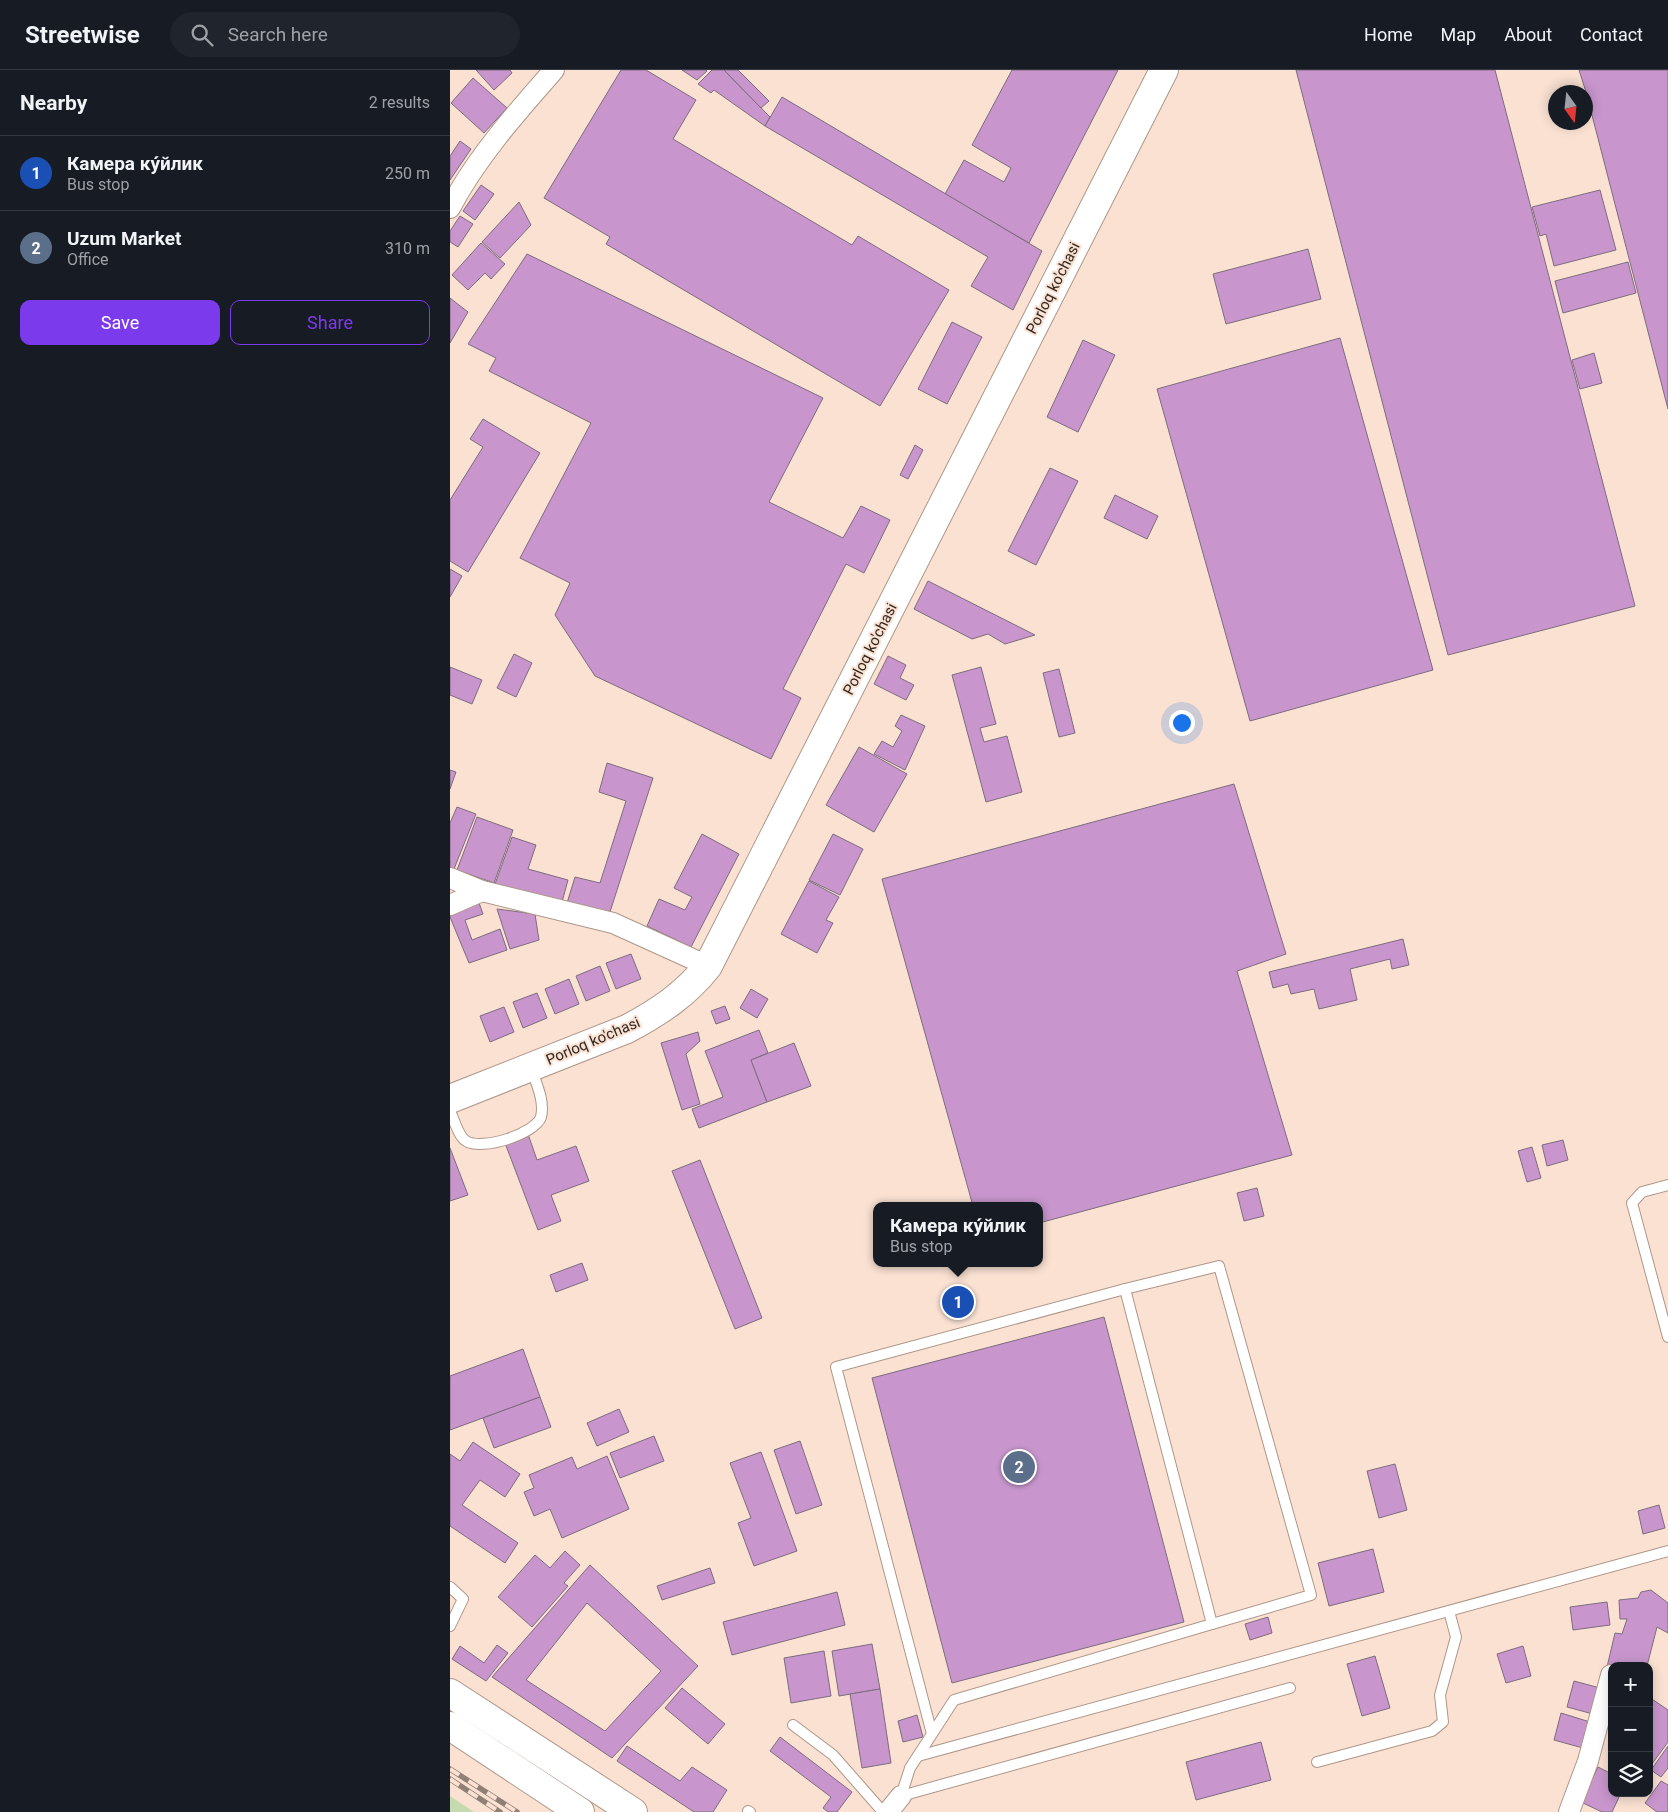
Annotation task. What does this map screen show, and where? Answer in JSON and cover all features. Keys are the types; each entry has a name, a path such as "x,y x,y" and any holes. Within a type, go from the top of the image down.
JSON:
{"main road":[{"name":"Porloq ko'chasi","path":"450,1099 613,1035 654,1014 679,997 708,966 1164,70"},
{"path":"450,1693 633,1812"},
{"path":"450,1726 580,1812"}],"street":[{"path":"450,208 458,193 508,122 554,70"},
{"path":"450,878 482,891 613,923 708,966"},
{"path":"450,904 482,891"},
{"path":"1569,1812 1588,1761 1608,1690"},
{"path":"888,1812 901,1796"}],"lane":[{"path":"450,1111 463,1138 473,1144 486,1145 532,1128 538,1124 542,1104 531,1068"},
{"path":"1668,1185 1642,1192 1632,1203 1668,1337"},
{"path":"901,1796 910,1768 918,1756 954,1700 1311,1595 1219,1266 1125,1289 836,1367 932,1734"},
{"path":"1125,1289 1212,1624"},
{"path":"918,1756 1668,1551"},
{"path":"450,1587 462,1599 450,1626"},
{"path":"1317,1762 1432,1731 1443,1722 1440,1695 1456,1637 1449,1611"},
{"path":"901,1796 1290,1688"},
{"path":"794,1725 832,1755 883,1812"}],"green space":[{"path":"450,1796 474,1812 450,1812"}],"building":[{"path":"476,70 510,70 512,73 494,90"},
{"path":"621,70 646,70 696,100 673,139 852,245 858,236 949,290 880,406 606,244 610,237 544,198"},
{"path":"682,70 706,70 707,71 697,80"},
{"path":"712,70 724,70 770,117 765,126 714,90 711,93 698,84"},
{"path":"724,70 738,70 769,101 761,108"},
{"path":"1012,70 1118,70 1029,243 945,194 964,160 1004,182 1011,168 972,145"},
{"path":"1296,70 1495,70 1635,606 1448,655"},
{"path":"1579,70 1668,70 1668,409 1593,119 1593,85 1584,85"},
{"path":"473,78 507,108 484,133 451,103"},
{"path":"782,97 1042,251 1013,310 971,286 988,257 765,126"},
{"path":"460,141 471,149 450,180 450,156"},
{"path":"481,185 494,194 475,220 463,211"},
{"path":"1600,190 1616,250 1554,266 1546,234 1540,236 1532,207"},
{"path":"519,202 531,225 500,258 482,242"},
{"path":"460,216 473,224 458,247 450,242 450,231"},
{"path":"481,243 505,264 491,279 485,273 468,290 452,275"},
{"path":"1308,249 1321,299 1226,324 1213,274"},
{"path":"527,254 823,398 769,502 843,538 861,506 890,520 864,573 846,564 783,689 801,698 771,759 595,676 555,615 570,583 520,558 591,423 489,371 496,358 468,344"},
{"path":"1628,262 1636,293 1563,313 1555,281"},
{"path":"450,298 468,312 450,343"},
{"path":"952,322 982,337 947,404 918,389"},
{"path":"1340,338 1433,670 1250,721 1157,389"},
{"path":"1083,340 1115,355 1078,432 1047,417"},
{"path":"1594,353 1602,383 1580,389 1572,360"},
{"path":"483,419 540,453 468,572 450,561 450,500 483,447 470,439"},
{"path":"915,445 923,450 908,479 900,475"},
{"path":"1050,468 1078,481 1036,565 1008,551"},
{"path":"1115,495 1158,516 1147,539 1104,518"},
{"path":"450,569 462,576 450,597"},
{"path":"928,581 1035,635 1005,644 988,634 972,639 914,609"},
{"path":"514,654 532,663 516,697 497,688"},
{"path":"888,656 906,665 900,678 914,685 906,700 874,684"},
{"path":"450,667 482,680 472,704 450,695"},
{"path":"981,667 996,724 980,728 984,742 1007,736 1022,792 986,802 952,675"},
{"path":"1059,669 1075,733 1059,737 1043,673"},
{"path":"901,715 925,726 905,770 874,754 882,741 893,747 902,731 895,726"},
{"path":"859,747 907,774 874,832 826,805"},
{"path":"607,763 653,778 609,915 567,903 575,877 600,883 626,801 599,792"},
{"path":"450,770 456,772 450,789"},
{"path":"1234,784 1286,954 1237,971 1292,1155 1043,1222 1043,1202 972,1202 882,879"},
{"path":"457,807 476,814 454,869 450,868 450,823"},
{"path":"477,817 513,830 494,883 457,870"},
{"path":"702,834 739,854 691,947 647,926 659,899 685,910 692,897 674,888"},
{"path":"833,834 863,849 840,895 809,880"},
{"path":"512,837 536,845 528,869 568,880 562,902 495,884"},
{"path":"809,881 839,897 826,920 833,923 817,953 781,934"},
{"path":"478,900 483,914 465,920 472,940 500,929 507,950 469,963 450,917 450,909"},
{"path":"497,909 535,914 539,940 510,949"},
{"path":"1403,939 1409,965 1392,969 1390,959 1350,969 1357,1000 1319,1009 1314,989 1291,994 1288,984 1273,988 1269,972"},
{"path":"631,954 641,979 616,989 606,963"},
{"path":"600,966 610,991 586,1001 576,976"},
{"path":"569,979 579,1004 555,1014 545,989"},
{"path":"751,989 768,999 757,1018 740,1008"},
{"path":"537,993 547,1018 523,1028 513,1002"},
{"path":"725,1006 730,1019 716,1024 711,1011"},
{"path":"504,1007 514,1032 490,1042 480,1016"},
{"path":"759,1030 768,1053 751,1060 767,1102 699,1128 692,1109 723,1097 705,1051"},
{"path":"698,1032 700,1041 686,1054 700,1104 682,1110 661,1043"},
{"path":"794,1043 811,1086 767,1102 751,1060"},
{"path":"528,1134 537,1160 576,1146 589,1181 551,1195 561,1221 538,1230 505,1143"},
{"path":"1563,1140 1568,1160 1547,1166 1542,1145"},
{"path":"1532,1147 1541,1178 1527,1182 1518,1151"},
{"path":"450,1148 468,1195 450,1201"},
{"path":"700,1160 762,1318 735,1329 672,1171"},
{"path":"1257,1188 1264,1216 1244,1221 1237,1193"},
{"path":"582,1263 588,1280 556,1292 550,1275"},
{"path":"1104,1317 1184,1622 952,1683 872,1378"},
{"path":"523,1349 540,1397 450,1430 450,1376"},
{"path":"540,1397 551,1427 494,1448 483,1418"},
{"path":"619,1409 629,1432 597,1446 587,1423"},
{"path":"654,1436 664,1461 620,1478 610,1453"},
{"path":"800,1441 822,1505 796,1514 774,1450"},
{"path":"473,1442 520,1474 505,1497 480,1480 462,1505 518,1543 505,1563 450,1526 450,1454 460,1461"},
{"path":"761,1452 797,1551 754,1566 738,1523 751,1518 730,1463"},
{"path":"607,1456 629,1509 562,1538 550,1509 534,1516 524,1492 534,1488 529,1475 572,1457 577,1469"},
{"path":"1395,1464 1407,1510 1379,1518 1367,1471"},
{"path":"1659,1505 1665,1528 1643,1534 1638,1511"},
{"path":"1373,1549 1384,1592 1329,1606 1318,1563"},
{"path":"565,1551 580,1565 564,1583 568,1586 532,1627 498,1597 535,1555 550,1568"},
{"path":"590,1565 698,1666 612,1758 492,1677","holes":["587,1603 661,1671 605,1731 526,1680"]},
{"path":"710,1568 715,1583 662,1600 657,1586"},
{"path":"1651,1590 1668,1603 1668,1633 1657,1627 1648,1662 1608,1662 1615,1633 1622,1634 1627,1619 1620,1619 1619,1600 1638,1598 1641,1592"},
{"path":"837,1592 845,1625 732,1655 723,1622"},
{"path":"1607,1602 1610,1625 1573,1630 1570,1607"},
{"path":"1268,1617 1272,1633 1250,1640 1245,1624"},
{"path":"872,1644 880,1689 839,1696 832,1651"},
{"path":"497,1645 508,1653 486,1681 452,1659 460,1646 484,1663"},
{"path":"1523,1646 1531,1676 1506,1683 1497,1654"},
{"path":"824,1651 831,1696 791,1703 784,1658"},
{"path":"1375,1656 1390,1708 1362,1716 1347,1664"},
{"path":"1574,1681 1600,1688 1593,1714 1567,1707"},
{"path":"682,1688 725,1724 708,1744 665,1708"},
{"path":"880,1689 891,1763 862,1768 850,1694"},
{"path":"1653,1700 1668,1710 1668,1742 1653,1763"},
{"path":"1561,1713 1590,1722 1583,1748 1554,1740"},
{"path":"917,1715 923,1737 903,1742 898,1721"},
{"path":"780,1737 852,1792 837,1812 828,1812 823,1808 831,1797 770,1751"},
{"path":"1261,1742 1271,1780 1196,1800 1186,1762"},
{"path":"627,1746 680,1781 692,1767 727,1790 713,1812 694,1812 617,1761"},
{"path":"1668,1746 1668,1768 1661,1777 1653,1771 1653,1767"},
{"path":"1598,1767 1608,1772 1608,1797 1619,1797 1612,1812 1602,1812 1581,1802"},
{"path":"1661,1781 1668,1785 1668,1812 1657,1812 1645,1803 1649,1797 1653,1797 1653,1792"}],"railway":[{"path":"450,1769 517,1812"},
{"path":"450,1779 500,1812"}],"place":[{"name":"Камера ку́йлик","path":"958,1302"},
{"name":"Uzum Market","path":"1019,1467"}]}
